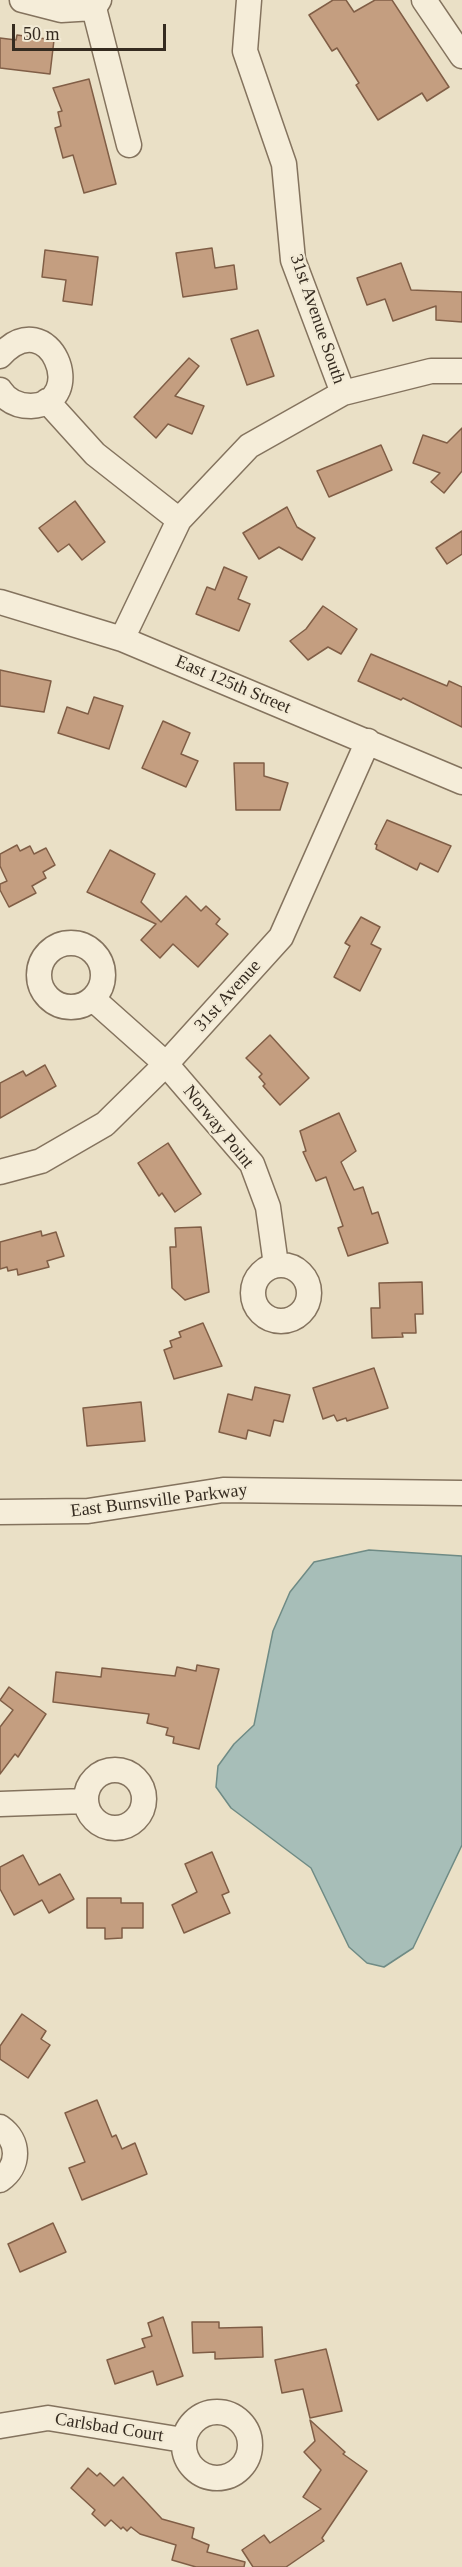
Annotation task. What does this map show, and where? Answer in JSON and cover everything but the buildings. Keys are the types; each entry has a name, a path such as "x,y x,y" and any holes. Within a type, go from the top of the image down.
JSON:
{"street":[{"path":"22,0 61,10 96,4 129,146"},
{"name":"31st Avenue South","path":"249,0 245,51 284,164 293,260 343,393"},
{"path":"424,0 462,56"},
{"path":"0,356 9,346 21,341 34,341 46,345 55,354 61,366 61,379 57,391 47,401 36,406 23,406 11,402 0,390"},
{"path":"122,639 179,520 249,446 343,393 431,371 462,371"},
{"path":"47,401 95,454 179,520"},
{"name":"East 125th Street","path":"0,602 122,639 462,782"},
{"name":"31st Avenue","path":"0,1172 41,1161 105,1124 166,1064 281,937 368,741"},
{"name":"Norway Point","path":"93,999 166,1064 252,1164 268,1207 276,1265"},
{"name":"East Burnsville Parkway","path":"0,1512 88,1511 232,1490 462,1493"},
{"path":"0,1804 85,1801"},
{"path":"0,2127 11,2136 15,2147 15,2160 10,2171 0,2180"},
{"name":"Carlsbad Court","path":"0,2426 48,2418 183,2440"}],"water":[{"path":"369,1550 462,1556 462,1845 413,1948 384,1967 367,1963 349,1947 311,1868 231,1808 216,1787 218,1766 234,1744 254,1725 273,1631 290,1592 314,1562"}]}
